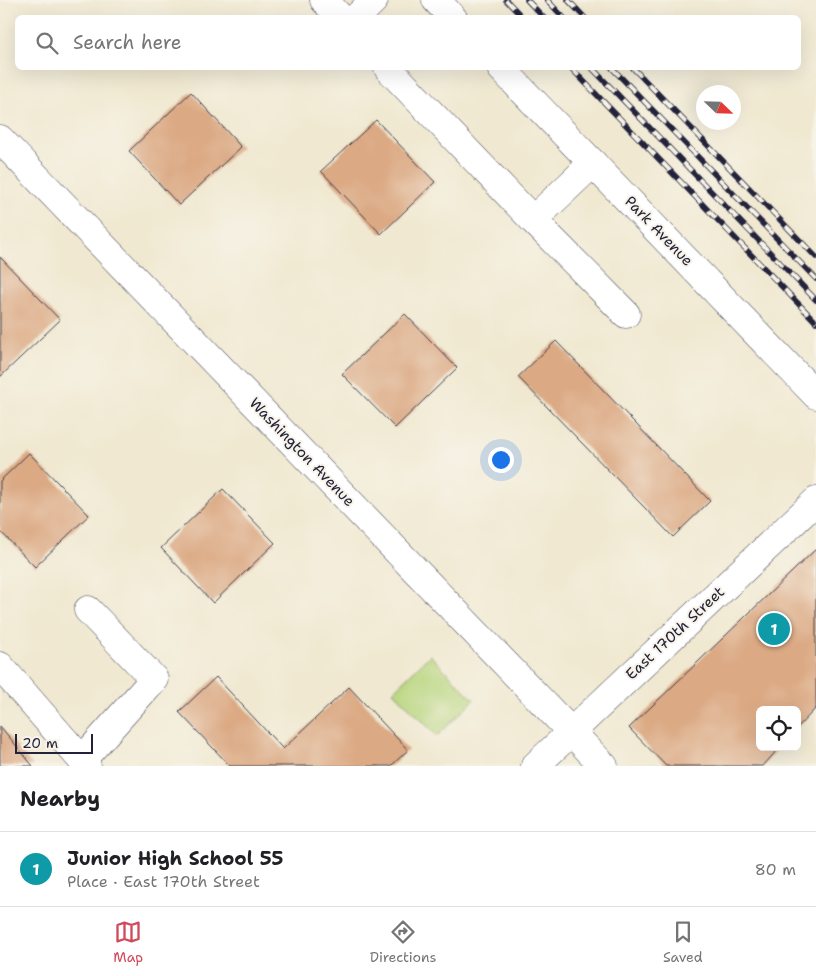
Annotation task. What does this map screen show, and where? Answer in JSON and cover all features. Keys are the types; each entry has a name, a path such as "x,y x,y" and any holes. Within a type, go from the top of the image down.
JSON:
{"street":[{"path":"324,0 338,15"},
{"path":"359,15 374,0"},
{"path":"436,0 450,15"},
{"path":"390,70 626,314"},
{"name":"Park Avenue","path":"503,70 816,396"},
{"name":"Washington Avenue","path":"0,139 604,766"},
{"path":"533,220 593,163"},
{"name":"East 170th Street","path":"535,766 570,731 816,502"},
{"path":"0,666 84,763 154,679 88,610"}],"green space":[{"path":"430,655 474,700 437,736 393,691"}],"building":[{"path":"191,92 241,147 179,205 129,151"},
{"path":"376,120 435,182 381,234 321,171"},
{"path":"0,257 60,320 0,377"},
{"path":"405,314 457,368 395,428 342,374"},
{"path":"556,341 710,501 673,537 518,377"},
{"path":"29,453 89,515 35,567 0,531 0,481"},
{"path":"223,489 275,543 213,603 161,548"},
{"path":"816,549 816,708 801,724 801,706 756,706 756,751 776,751 763,766 666,766 629,728"},
{"path":"216,677 283,749 349,687 408,750 391,766 230,766 179,712"},
{"path":"0,726 33,766 0,766"}],"railway":[{"path":"506,0 520,15"},
{"path":"527,0 541,15"},
{"path":"547,0 561,15"},
{"path":"568,0 582,15"},
{"path":"573,70 816,322"},
{"path":"594,70 816,300"},
{"path":"614,70 816,279"},
{"path":"635,70 816,257"}],"place":[{"name":"Junior High School 55","path":"774,629"}]}
